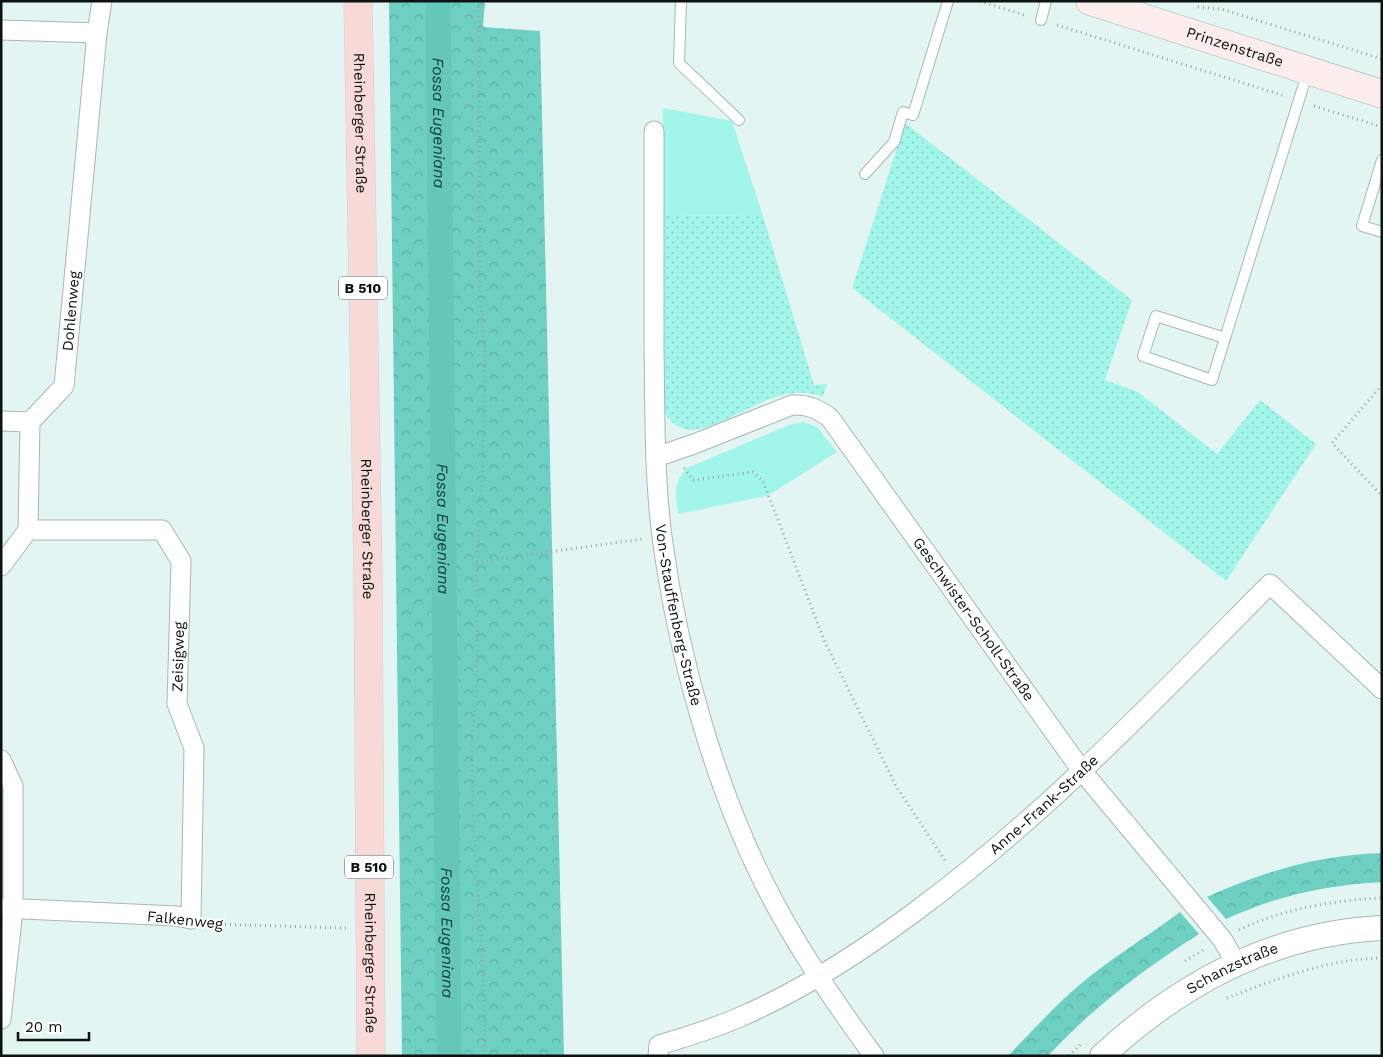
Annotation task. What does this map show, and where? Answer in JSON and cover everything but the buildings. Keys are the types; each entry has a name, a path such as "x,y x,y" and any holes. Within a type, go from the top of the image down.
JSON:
{"main road":[{"name":"Rheinberger Straße","path":"358,1 368,585 371,1056"},
{"name":"Prinzenstraße","path":"1090,1 1382,94"}],"street":[{"name":"Dohlenweg","path":"30,422 64,386 97,33 102,1"},
{"path":"1,30 97,33"},
{"name":"Von-Stauffenberg-Straße","path":"654,131 654,408 664,454 662,536 673,600 686,658 719,776 746,844 775,904 817,977 874,1056"},
{"name":"Geschwister-Scholl-Straße","path":"664,454 792,405 811,406 830,418 1082,771 1222,938 1236,963"},
{"path":"1,421 30,422 28,530 1,566"},
{"name":"Zeisigweg","path":"28,530 162,530 181,561 177,704 194,748 191,919"},
{"name":"Anne-Frank-Straße","path":"658,1056 659,1045 739,1018 855,955 957,880 1052,800 1270,584 1382,689"},
{"path":"1,760 13,786 1,1018"},
{"name":"Falkenweg","path":"7,909 177,916 191,919"},
{"name":"Schanzstraße","path":"1102,1056 1170,1001 1236,963 1268,950 1306,939 1357,929 1382,928"}],"lane":[{"path":"680,1 679,63 739,120"},
{"path":"865,174 894,142 903,112 913,114 948,1"},
{"path":"1040,20 1046,1"},
{"path":"1225,338 1156,316 1143,356 1212,380 1309,70"},
{"path":"1382,160 1362,226 1382,232"}],"path":[{"path":"479,1 480,297 485,355 483,467 477,562 477,679 472,739 473,815 484,997 485,1056"},
{"path":"980,1 1382,127"},
{"path":"1194,6 1221,9 1382,58"},
{"path":"1382,385 1332,443 1382,496"},
{"path":"664,454 693,480 753,472 763,481 824,640 896,786 957,880"},
{"path":"477,562 662,536"},
{"name":"Falkenweg","path":"191,919 206,924 370,928"},
{"path":"1226,998 1291,974 1344,962 1382,958"}],"green space":[{"path":"389,1 485,1 483,27 540,31 564,1056 402,1056"},
{"path":"663,108 732,121 763,216 662,215"},
{"path":"905,123 1132,300 1105,380 1138,392 1217,454 1260,400 1316,444 1226,581 852,288"},
{"path":"662,215 763,216 814,385 827,384 823,397 806,393 774,398 710,426 694,430 683,429 667,417 663,407"},
{"path":"803,422 817,427 837,452 767,496 678,514 677,484 687,468 789,425"},
{"path":"1382,853 1382,882 1302,893 1263,904 1226,919 1207,897 1250,879 1292,866 1336,857"},
{"path":"1180,912 1199,934 1119,990 1082,1022 1048,1056 1008,1056 1077,987"}],"waterway":[{"name":"Fossa Eugeniana","path":"438,1 449,1056"}]}
